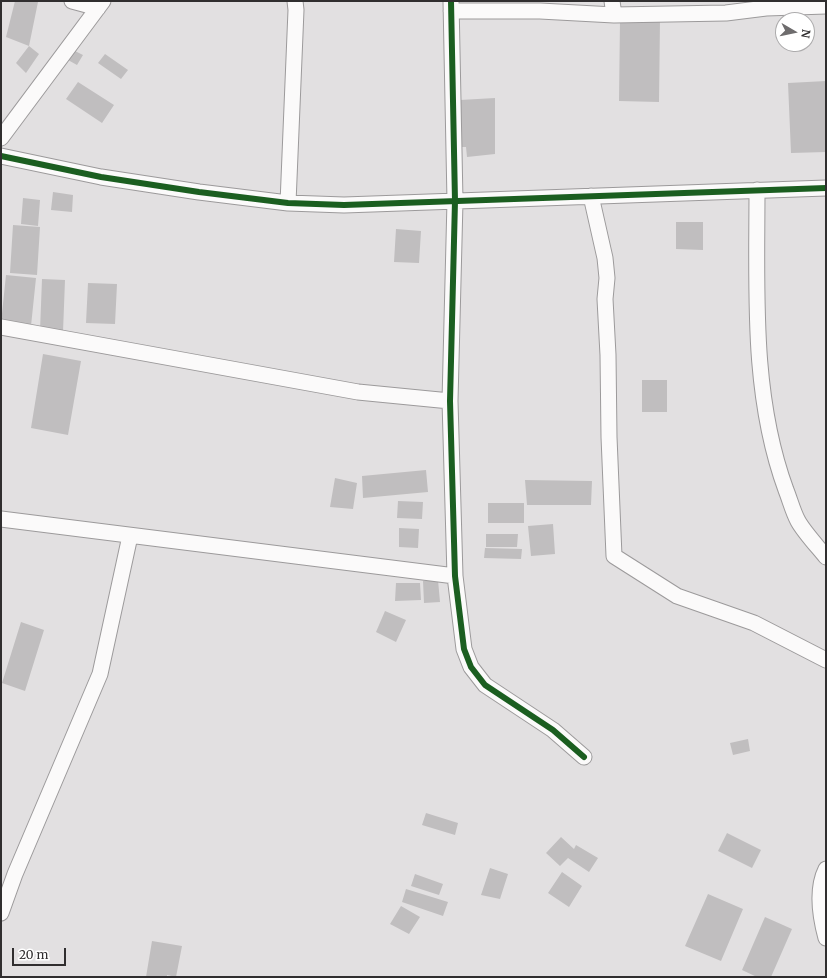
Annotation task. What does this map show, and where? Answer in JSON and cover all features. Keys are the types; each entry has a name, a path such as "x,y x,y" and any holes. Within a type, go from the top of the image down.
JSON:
{"street":[{"path":"72,1 100,4"},
{"path":"288,203 296,10 295,1"},
{"path":"1,138 100,4"},
{"path":"584,757 553,730 485,685 471,667 464,649 455,576 450,401 455,201 451,6 540,11 613,8 726,13 766,5 826,6"},
{"path":"1,156 101,177 199,192 288,203 344,205 826,188"},
{"path":"757,190 757,297 760,368 767,422 778,468 798,522 826,557"},
{"path":"591,196 605,258 609,437 614,556 677,596 754,623 826,660"},
{"path":"1,327 358,392 450,401"},
{"path":"1,519 455,576"},
{"path":"1,913 15,874 100,674 130,536"},
{"path":"826,868 822,878 820,897 823,926 826,938"}],"building":[{"path":"15,1 38,2 29,46 6,37"},
{"path":"620,20 660,20 659,102 619,101"},
{"path":"29,46 39,54 26,73 16,63"},
{"path":"73,50 83,55 77,65 68,60"},
{"path":"105,54 128,70 121,79 98,63"},
{"path":"826,81 826,152 791,153 788,83"},
{"path":"78,82 114,105 102,123 66,99"},
{"path":"495,98 495,154 467,157 466,147 460,147 460,100"},
{"path":"53,192 73,195 72,212 51,210"},
{"path":"23,198 40,200 38,226 21,224"},
{"path":"676,222 703,222 703,250 676,249"},
{"path":"13,225 40,227 37,275 10,273"},
{"path":"396,229 421,231 419,263 394,262"},
{"path":"6,275 36,278 31,326 1,323"},
{"path":"42,279 65,280 63,332 40,331"},
{"path":"88,283 117,284 115,324 86,323"},
{"path":"43,354 81,361 68,435 31,428"},
{"path":"642,380 667,380 667,412 642,412"},
{"path":"426,470 428,492 363,498 362,476"},
{"path":"335,478 357,483 353,509 330,507"},
{"path":"525,480 592,481 591,505 527,505"},
{"path":"398,501 423,502 422,519 397,518"},
{"path":"488,503 524,503 524,523 488,523"},
{"path":"553,524 555,554 531,556 528,526"},
{"path":"399,528 419,529 418,548 399,547"},
{"path":"486,534 518,534 517,547 486,547"},
{"path":"485,548 522,549 521,559 484,558"},
{"path":"438,580 440,602 424,603 423,581"},
{"path":"396,583 420,583 421,600 395,601"},
{"path":"385,611 406,620 396,642 376,632"},
{"path":"21,622 44,630 25,691 2,683"},
{"path":"748,739 750,751 733,755 730,743"},
{"path":"426,813 458,823 455,835 422,825"},
{"path":"727,833 761,850 752,868 718,851"},
{"path":"561,837 574,849 576,845 598,858 589,872 568,858 560,866 546,853"},
{"path":"490,868 508,874 500,899 481,895"},
{"path":"562,872 582,886 569,907 548,893"},
{"path":"415,874 443,884 439,895 411,886"},
{"path":"406,889 448,902 443,916 402,902"},
{"path":"708,894 743,909 721,961 685,946"},
{"path":"401,906 420,917 409,934 390,924"},
{"path":"765,917 792,929 771,977 757,977 742,970"},
{"path":"152,941 182,946 176,977 167,975 167,977 146,977"}],"cycle path":[{"path":"451,1 455,201 450,401 455,576 464,649 471,667 485,685 553,730 584,757"},
{"path":"1,156 101,177 199,192 288,203 344,205 826,188"}]}
